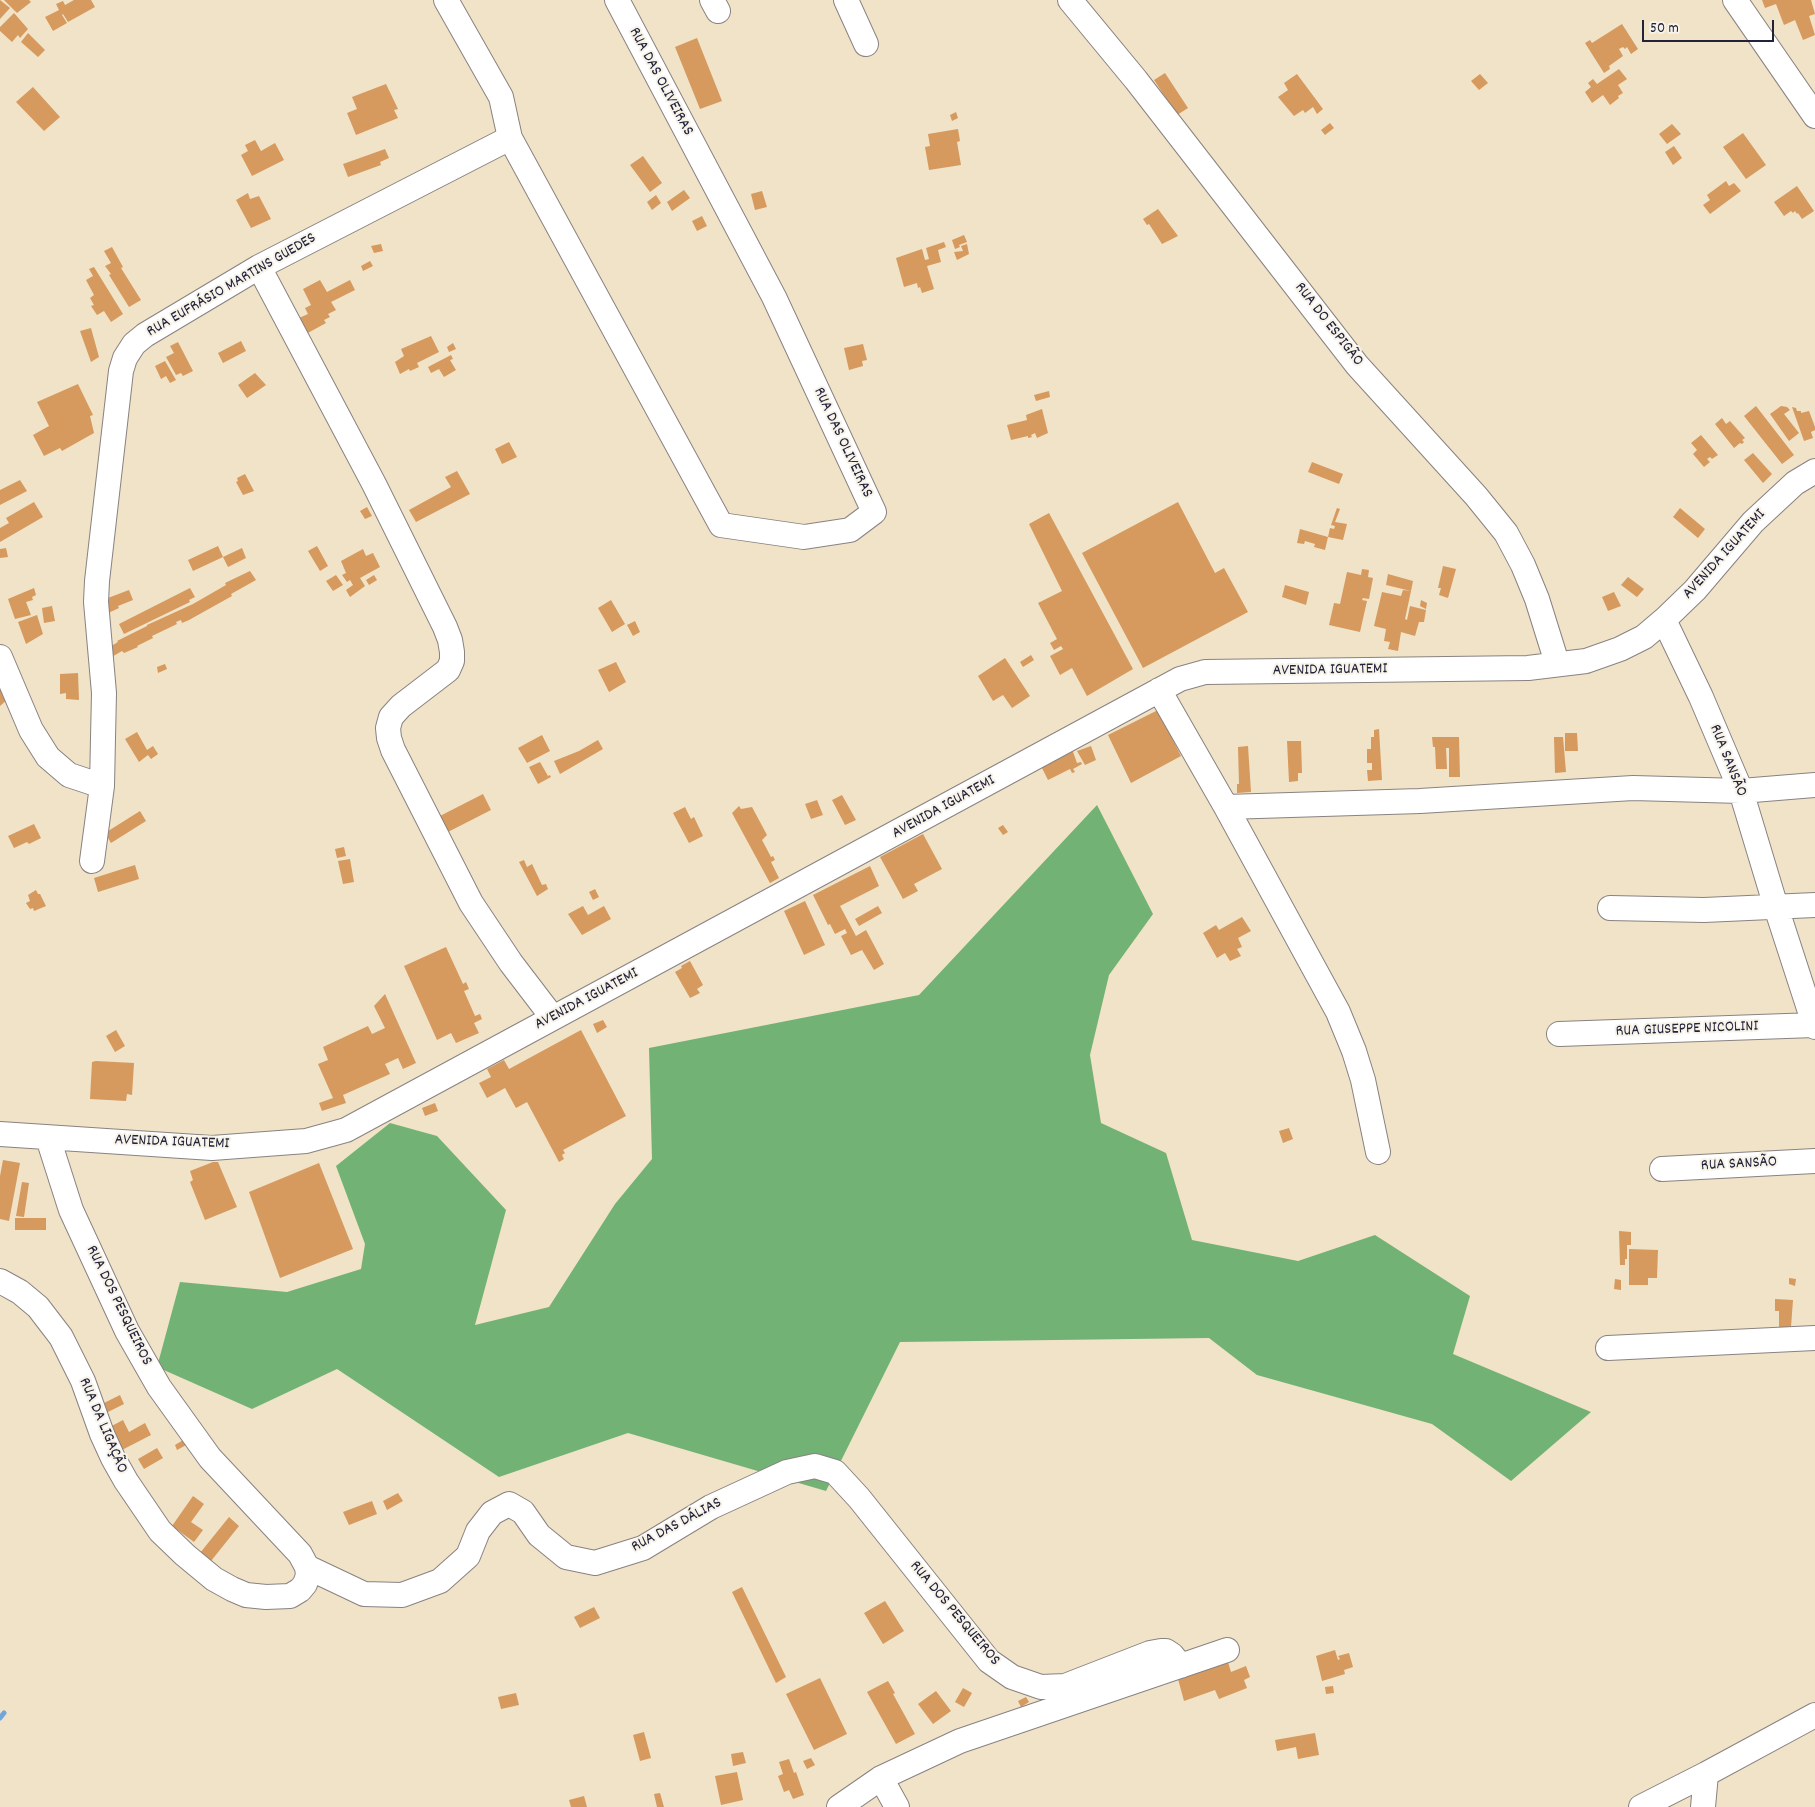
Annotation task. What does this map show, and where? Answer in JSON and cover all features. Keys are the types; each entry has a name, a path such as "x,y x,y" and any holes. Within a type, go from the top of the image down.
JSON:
{"street":[{"path":"446,0 501,97 510,138"},
{"name":"RUA DAS OLIVEIRAS","path":"510,138 721,525 804,537 850,530 874,512 774,297 617,0"},
{"path":"846,0 866,44"},
{"name":"RUA DO ESPIGÃO","path":"1070,0 1136,80 1357,365 1476,496 1506,533 1523,565 1537,599 1557,663"},
{"path":"1735,0 1815,116"},
{"name":"RUA EUFRÁSIO MARTINS GUEDES","path":"92,862 102,786 104,693 96,602 97,581 121,371 125,358 134,344 145,335 259,268 510,138"},
{"path":"259,268 374,484 445,626 450,640 452,661 448,670 401,706 391,717 388,738 471,903 511,963 553,1018"},
{"name":"AVENIDA IGUATEMI","path":"0,1134 212,1148 306,1141 346,1130 1180,679 1205,672 1528,668 1586,661 1620,650 1644,637 1664,620 1695,590 1753,522 1796,483 1815,471"},
{"name":"RUA SANSÃO","path":"1664,620 1741,791 1815,1026"},
{"path":"0,658 31,730 48,757 69,775 102,786"},
{"path":"1159,690 1226,807 1338,1012 1354,1051 1363,1080 1378,1152"},
{"path":"1226,807 1420,800 1633,788 1741,791 1815,785"},
{"path":"1610,908 1704,910 1815,905"},
{"name":"RUA GIUSEPPE NICOLINI","path":"1559,1034 1815,1026"},
{"name":"RUA DOS PESQUEIROS","path":"48,1138 71,1210 127,1331 159,1387 210,1458 300,1554 307,1567"},
{"name":"RUA SANSÃO","path":"1662,1169 1815,1161"},
{"name":"RUA DA LIGAÇÃO","path":"0,1282 20,1292 38,1307 61,1337 83,1381 102,1434 126,1481 160,1531 192,1561 214,1579 232,1589 246,1595 266,1597 290,1596 306,1584 307,1567"},
{"path":"1608,1348 1815,1338"},
{"name":"RUA DAS DÁLIAS","path":"307,1567 364,1594 402,1595 440,1581 468,1556 478,1531 492,1513 508,1504 523,1512 539,1535 566,1557 595,1563 643,1548 711,1507 787,1472 815,1466 835,1472 859,1498"},
{"name":"RUA DOS PESQUEIROS","path":"859,1498 989,1661 1012,1677 1041,1687 1065,1686 1150,1653 1160,1651 1172,1655 1181,1666"},
{"path":"839,1807 881,1778 960,1741 1227,1650"},
{"path":"1641,1807 1815,1715"},
{"path":"1703,1807 1706,1774"},
{"path":"881,1778 897,1807"}],"green space":[{"path":"1097,805 1153,914 1109,975 1090,1055 1101,1123 1166,1153 1192,1240 1298,1261 1375,1235 1470,1296 1453,1354 1591,1412 1511,1481 1432,1424 1257,1375 1209,1338 900,1342 826,1491 628,1433 499,1477 337,1369 252,1409 157,1367 180,1282 287,1292 361,1269 365,1244 336,1166 390,1123 437,1136 506,1210 475,1325 549,1307 615,1204 652,1159 649,1048 919,995"}],"building":[{"path":"0,0 10,8 0,19"},
{"path":"4,0 29,0 31,2 17,13"},
{"path":"74,0 91,0 95,7 68,22 63,14 67,23 53,31 45,17 59,10 56,4 63,1 65,5"},
{"path":"1762,0 1811,0 1815,14 1809,16 1815,35 1803,40 1795,20 1784,25 1776,4 1765,8"},
{"path":"14,13 28,29 20,38 18,35 12,42 0,31 0,27"},
{"path":"1622,24 1638,49 1631,54 1627,47 1619,49 1623,56 1609,66 1610,69 1604,73 1585,43 1590,40 1592,43"},
{"path":"28,33 45,50 38,57 21,42"},
{"path":"697,38 722,101 700,109 675,47"},
{"path":"1619,69 1627,79 1618,85 1623,93 1610,105 1603,95 1592,103 1585,92 1591,87 1588,83 1593,79 1597,84"},
{"path":"1165,73 1188,108 1177,115 1154,80"},
{"path":"1297,74 1323,109 1317,114 1313,107 1305,113 1303,110 1294,116 1278,97 1288,90 1284,83"},
{"path":"1480,74 1488,83 1479,90 1471,81"},
{"path":"386,84 398,109 394,110 398,118 356,135 347,113 357,109 352,97"},
{"path":"33,87 60,117 44,131 16,102"},
{"path":"956,112 958,118 952,121 950,115"},
{"path":"1330,123 1334,128 1325,135 1321,130"},
{"path":"1672,124 1681,134 1667,144 1659,134"},
{"path":"958,129 960,141 957,142 961,165 929,170 925,147 930,146 928,134"},
{"path":"1743,133 1766,165 1746,179 1723,147"},
{"path":"255,140 261,151 275,143 284,160 252,176 241,155 248,151 245,145"},
{"path":"1674,146 1682,158 1673,165 1665,152"},
{"path":"385,149 389,158 380,162 381,165 348,177 343,164"},
{"path":"643,156 662,183 650,192 630,165"},
{"path":"1726,181 1729,186 1734,183 1741,191 1710,214 1703,205 1710,200 1707,195"},
{"path":"1797,186 1814,211 1802,219 1795,211 1793,213 1791,211 1784,216 1774,202"},
{"path":"684,190 690,198 672,211 667,202"},
{"path":"762,191 767,207 755,210 751,194"},
{"path":"248,193 250,199 259,196 271,219 251,228 236,200"},
{"path":"656,195 661,203 652,210 647,202"},
{"path":"1158,209 1178,236 1162,244 1149,224 1147,225 1143,219"},
{"path":"702,216 707,226 697,231 692,221"},
{"path":"964,235 967,242 955,249 952,240"},
{"path":"944,242 946,247 938,250 941,262 927,266 934,289 922,293 917,283 904,287 896,258 922,249 925,260 929,259 926,248"},
{"path":"381,244 383,251 374,253 371,246"},
{"path":"967,244 969,254 957,260 954,252 963,251 961,246"},
{"path":"112,247 123,267 121,268 141,300 129,307 105,266 111,263 104,251"},
{"path":"370,261 373,266 363,271 361,266"},
{"path":"94,267 123,314 111,322 104,311 97,315 91,306 94,305 90,298 94,295 86,280 93,276 89,269"},
{"path":"320,280 327,292 350,280 355,290 331,302 336,310 328,314 330,317 324,320 326,323 306,334 299,318 308,314 305,308 311,305 303,289"},
{"path":"91,328 99,357 91,362 80,331"},
{"path":"431,336 439,352 417,363 419,367 410,371 409,369 400,374 395,362 404,356 401,349"},
{"path":"241,341 246,351 223,363 218,353"},
{"path":"178,342 193,371 183,376 181,373 176,375 166,357 174,353 170,346"},
{"path":"453,343 456,349 449,352 447,347"},
{"path":"863,344 867,360 862,361 863,366 849,370 844,348"},
{"path":"451,355 453,359 450,360 456,370 444,377 439,369 431,373 428,367"},
{"path":"165,361 176,380 170,383 166,376 161,379 155,366"},
{"path":"255,373 266,385 247,398 238,385"},
{"path":"78,384 93,415 90,416 94,433 62,451 60,448 44,456 33,435 49,426 37,402"},
{"path":"1049,391 1050,397 1036,401 1034,395"},
{"path":"1756,406 1794,455 1782,464 1744,416"},
{"path":"1781,406 1787,407 1790,410 1784,414 1799,433 1789,441 1770,414"},
{"path":"1792,407 1796,408 1797,411 1801,411 1801,413 1809,411 1815,427 1815,430 1811,432 1813,438 1804,441"},
{"path":"1042,409 1048,433 1037,438 1035,433 1031,435 1032,437 1028,438 1028,436 1011,440 1007,425 1027,420 1026,415"},
{"path":"1722,418 1726,424 1730,421 1745,438 1742,440 1744,442 1742,444 1740,443 1734,448 1715,424"},
{"path":"1701,435 1718,455 1712,459 1710,457 1707,459 1710,462 1704,467 1693,454 1697,450 1691,443"},
{"path":"509,442 517,457 502,464 495,449"},
{"path":"1753,453 1772,474 1763,483 1744,460"},
{"path":"1312,462 1343,474 1339,484 1308,472"},
{"path":"457,471 470,494 416,522 409,510 451,487 445,477"},
{"path":"245,474 254,491 243,495 236,482 238,481 237,478"},
{"path":"20,480 27,491 0,505 0,490"},
{"path":"34,502 43,517 0,542 0,528 9,523 6,518"},
{"path":"1178,502 1215,573 1224,568 1248,612 1143,668 1082,553"},
{"path":"367,507 372,516 365,519 360,511"},
{"path":"1337,508 1340,509 1335,522 1347,524 1343,540 1328,537 1330,528 1334,529 1335,526 1331,525"},
{"path":"1680,508 1705,529 1698,538 1673,517"},
{"path":"1049,513 1133,669 1087,696 1072,668 1060,675 1050,656 1063,649 1061,646 1054,650 1050,643 1057,639 1038,603 1062,591 1029,524"},
{"path":"1300,529 1328,537 1325,550 1314,547 1315,544 1305,541 1304,544 1297,543"},
{"path":"218,546 223,557 193,571 188,560"},
{"path":"317,546 328,566 320,571 308,551"},
{"path":"6,548 8,557 0,558 0,549"},
{"path":"242,548 246,558 228,567 223,557"},
{"path":"363,549 366,556 373,553 380,567 360,578 365,586 350,597 346,590 353,585 350,580 347,582 342,575 346,573 341,561"},
{"path":"1443,566 1456,569 1448,598 1439,595 1441,588 1438,588"},
{"path":"1362,569 1369,570 1368,577 1373,578 1369,599 1363,598 1362,600 1367,601 1360,632 1329,625 1334,603 1340,604 1347,572 1361,575"},
{"path":"250,571 256,580 231,594 232,596 189,620 182,623 181,620 176,622 177,624 152,636 153,638 138,647 124,653 122,651 103,662 101,652 117,641 193,604 226,585 225,583"},
{"path":"1388,574 1413,581 1411,591 1386,585"},
{"path":"336,575 343,585 333,591 326,581"},
{"path":"374,575 377,580 369,585 366,580"},
{"path":"1628,577 1644,589 1637,597 1621,585"},
{"path":"1285,585 1309,592 1306,605 1282,597"},
{"path":"34,588 36,595 32,597 33,600 26,602 31,615 15,619 8,599"},
{"path":"190,588 195,597 189,600 190,602 124,634 119,624"},
{"path":"129,590 133,600 118,606 119,608 102,616 100,601"},
{"path":"1403,590 1411,591 1405,619 1407,620 1410,606 1426,610 1424,622 1419,622 1415,636 1401,632 1398,651 1388,649 1390,642 1384,641 1386,629 1374,626 1382,592 1401,596"},
{"path":"1614,592 1621,606 1608,611 1602,597"},
{"path":"611,600 625,624 612,632 598,608"},
{"path":"1421,600 1427,603 1426,609 1420,606"},
{"path":"52,606 55,621 44,623 42,608"},
{"path":"37,615 43,634 26,644 18,622"},
{"path":"635,621 640,632 633,636 627,625"},
{"path":"1031,655 1034,660 1023,667 1020,662"},
{"path":"1005,658 1030,696 1012,708 1003,695 993,701 978,676"},
{"path":"616,662 626,682 609,692 598,670"},
{"path":"165,664 167,669 158,673 157,667"},
{"path":"78,673 79,700 66,699 66,693 60,694 60,674"},
{"path":"0,688 9,698 0,706"},
{"path":"1158,710 1181,756 1131,783 1108,735"},
{"path":"1379,729 1382,780 1368,781 1367,770 1372,770 1372,763 1367,763 1367,749 1371,749 1371,737 1374,737 1374,730"},
{"path":"137,732 147,750 153,746 158,754 151,759 148,755 139,762 125,739"},
{"path":"1565,733 1577,733 1578,751 1565,751"},
{"path":"542,735 550,751 527,763 518,748"},
{"path":"1432,737 1459,737 1460,777 1449,777 1449,748 1446,748 1447,769 1436,769 1435,747 1433,747"},
{"path":"1554,737 1563,737 1566,772 1555,773"},
{"path":"598,740 603,749 560,774 554,761 579,751"},
{"path":"1287,741 1301,741 1302,773 1298,773 1298,781 1289,782"},
{"path":"1091,746 1096,760 1085,765 1077,751"},
{"path":"1248,746 1251,792 1237,793 1237,784 1239,784 1238,747"},
{"path":"1072,749 1077,763 1081,762 1082,764 1073,769 1075,772 1072,773 1070,769 1048,780 1041,766"},
{"path":"540,762 548,776 550,775 551,777 538,784 529,767"},
{"path":"483,794 491,810 444,834 436,818"},
{"path":"842,795 856,820 845,825 832,800"},
{"path":"817,800 823,815 811,819 805,804"},
{"path":"739,806 741,809 752,807 767,835 762,840 771,857 773,856 775,860 771,862 779,878 770,883 732,813"},
{"path":"685,807 691,819 694,817 703,836 689,843 673,813"},
{"path":"140,811 146,821 111,843 105,833"},
{"path":"34,824 41,838 14,848 8,836"},
{"path":"1003,825 1008,832 1003,835 998,828"},
{"path":"923,834 942,869 914,884 918,891 903,899 880,857"},
{"path":"344,847 346,856 337,858 335,849"},
{"path":"350,859 354,882 343,884 338,861"},
{"path":"524,860 527,867 532,864 542,885 546,884 548,889 537,896 519,862"},
{"path":"135,865 139,879 98,892 94,878"},
{"path":"870,866 879,886 840,906 856,936 866,930 884,964 874,970 862,950 851,955 841,936 847,933 845,929 835,934 830,924 828,925 813,895"},
{"path":"595,889 599,897 593,900 589,892"},
{"path":"36,890 46,906 34,911 26,903 30,901 28,895"},
{"path":"805,901 825,945 804,955 784,911"},
{"path":"583,906 588,915 604,906 611,919 582,935 568,914"},
{"path":"878,906 882,913 859,926 855,919"},
{"path":"1242,917 1251,931 1238,938 1242,947 1237,949 1241,956 1230,961 1225,953 1217,958 1203,933 1216,925 1219,930"},
{"path":"446,947 463,984 466,982 469,989 464,991 475,1016 480,1014 482,1019 474,1023 479,1033 456,1043 451,1033 437,1040 404,966"},
{"path":"690,961 703,985 697,989 700,993 690,998 675,972"},
{"path":"385,994 416,1063 403,1069 398,1058 385,1064 390,1074 343,1095 346,1103 322,1111 319,1103 333,1098 318,1064 328,1060 323,1047 368,1026 372,1034 385,1028 374,1006"},
{"path":"603,1020 607,1027 597,1033 593,1024"},
{"path":"116,1030 125,1046 115,1052 106,1036"},
{"path":"581,1030 626,1116 563,1150 565,1153 562,1155 564,1159 559,1162 527,1102 516,1108 505,1088 487,1098 479,1083 491,1077 487,1069 504,1060 509,1069"},
{"path":"92,1062 134,1063 132,1095 127,1094 126,1101 90,1099"},
{"path":"435,1103 438,1111 425,1116 422,1108"},
{"path":"1289,1128 1293,1139 1283,1143 1279,1131"},
{"path":"3,1160 20,1163 9,1221 0,1219 0,1176"},
{"path":"213,1162 218,1162 237,1207 205,1220 190,1182 193,1180 190,1171"},
{"path":"319,1163 353,1249 280,1278 249,1192"},
{"path":"22,1182 29,1183 24,1217 16,1216"},
{"path":"15,1218 46,1218 46,1230 15,1230"},
{"path":"1619,1231 1631,1232 1631,1245 1627,1245 1625,1265 1620,1265"},
{"path":"1629,1249 1658,1250 1657,1278 1648,1278 1648,1285 1629,1285"},
{"path":"1789,1278 1796,1279 1795,1286 1789,1284"},
{"path":"1615,1279 1621,1280 1621,1290 1614,1289"},
{"path":"1775,1299 1793,1300 1791,1327 1779,1327 1779,1311 1775,1311"},
{"path":"120,1395 124,1404 102,1415 98,1406"},
{"path":"123,1420 129,1432 145,1423 151,1435 120,1451 108,1428"},
{"path":"185,1439 188,1444 177,1450 175,1445"},
{"path":"157,1448 163,1458 144,1469 138,1459"},
{"path":"398,1493 403,1501 387,1510 383,1501"},
{"path":"193,1496 204,1504 191,1522 203,1530 194,1542 172,1526"},
{"path":"372,1501 377,1514 349,1525 343,1512"},
{"path":"229,1517 239,1526 211,1561 200,1553"},
{"path":"742,1587 786,1677 776,1683 732,1592"},
{"path":"885,1601 904,1631 883,1644 864,1613"},
{"path":"594,1607 600,1618 580,1628 574,1617"},
{"path":"1335,1650 1338,1660 1340,1659 1338,1656 1349,1653 1353,1667 1344,1670 1345,1674 1322,1681 1316,1656"},
{"path":"1228,1662 1231,1672 1246,1666 1250,1677 1244,1680 1247,1688 1219,1699 1215,1690 1184,1701 1178,1679"},
{"path":"820,1678 847,1734 814,1750 786,1694"},
{"path":"888,1681 915,1734 896,1744 867,1692"},
{"path":"1333,1686 1334,1693 1326,1694 1325,1687"},
{"path":"963,1688 972,1693 964,1707 955,1702"},
{"path":"936,1691 951,1711 933,1724 918,1704"},
{"path":"516,1693 519,1705 501,1709 498,1697"},
{"path":"1026,1697 1029,1702 1021,1707 1018,1701"},
{"path":"644,1732 651,1758 640,1761 633,1735"},
{"path":"1315,1733 1319,1755 1298,1759 1296,1747 1277,1751 1275,1740"},
{"path":"743,1752 746,1763 733,1766 731,1754"},
{"path":"811,1758 815,1765 807,1769 803,1761"},
{"path":"789,1759 804,1795 793,1799 789,1790 784,1792 778,1776 783,1774 779,1762"},
{"path":"737,1772 743,1800 721,1805 715,1776"},
{"path":"660,1793 664,1807 657,1807 654,1794"},
{"path":"584,1796 587,1807 571,1807 569,1800"}],"waterway":[{"path":"0,1718 4,1713"}]}
